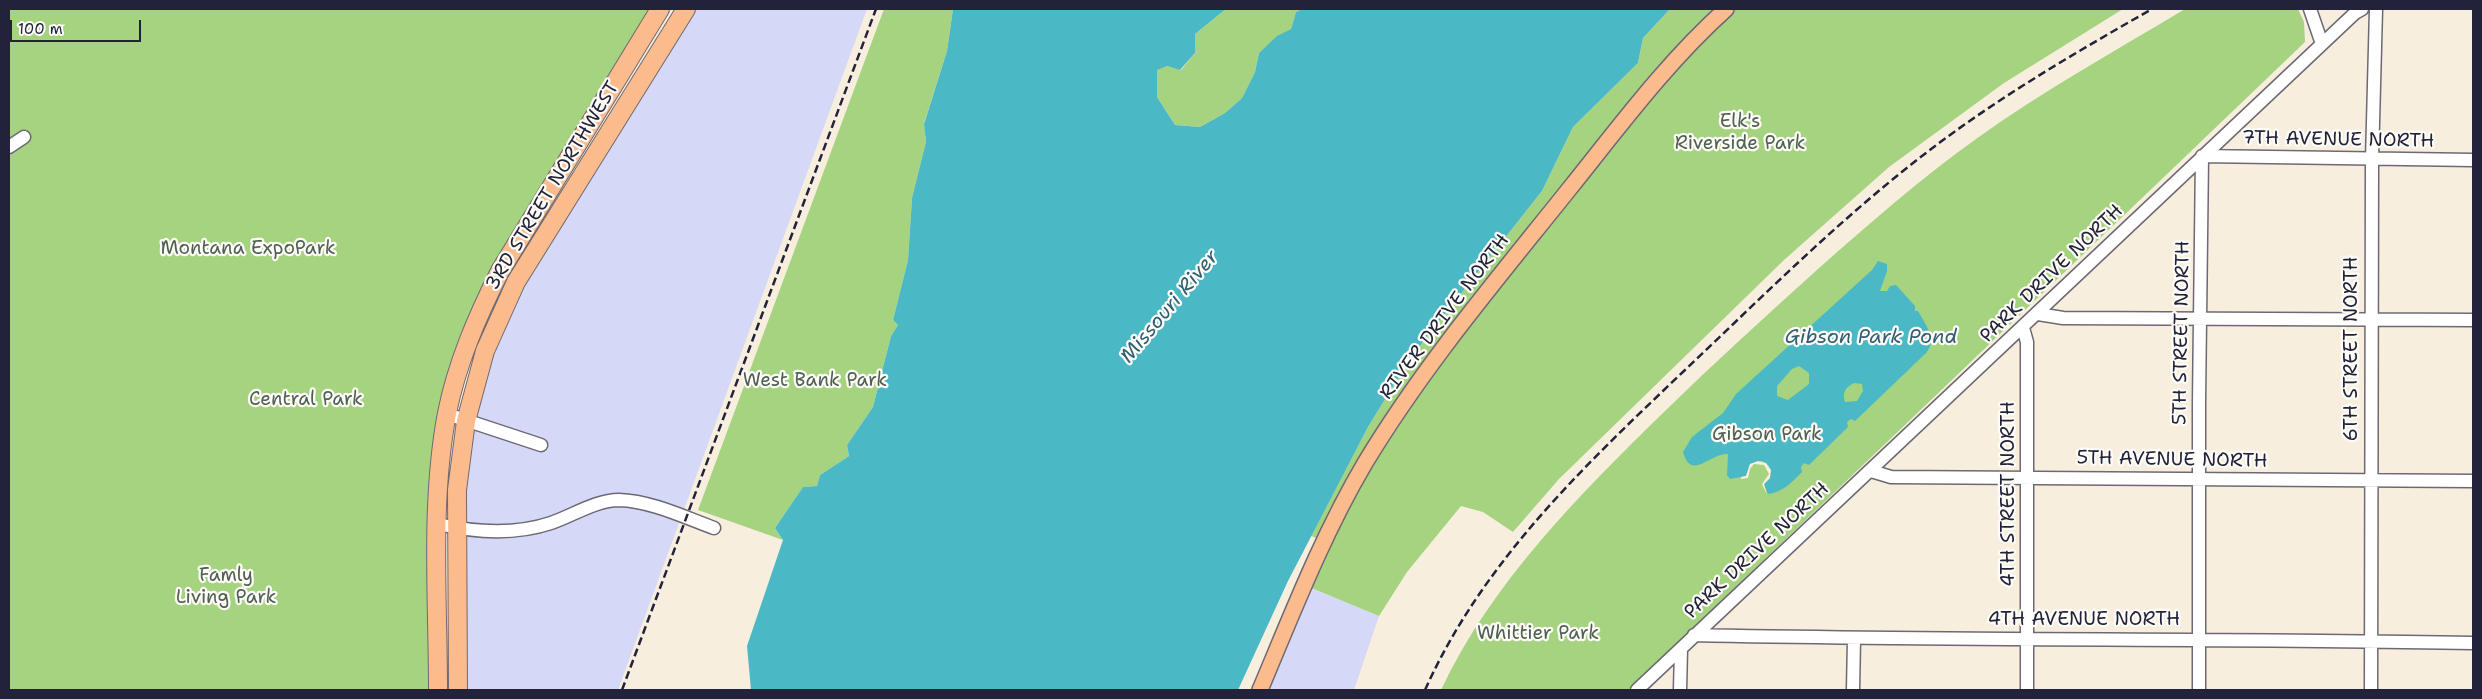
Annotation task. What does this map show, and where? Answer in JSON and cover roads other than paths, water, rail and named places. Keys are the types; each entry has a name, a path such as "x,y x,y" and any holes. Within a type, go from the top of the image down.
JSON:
{"highway":[{"name":"3RD STREET NORTHWEST","path":"438,690 438,482 447,414 462,359 482,308 500,271 660,9"},
{"name":"3RD STREET NORTHWEST","path":"458,690 457,490 466,421 485,351 516,282 686,9"}],"main road":[{"name":"RIVER DRIVE NORTH","path":"1260,690 1300,597 1350,490 1398,412 1455,333 1631,112 1677,59 1726,9"}],"street":[{"path":"2310,9 2322,44"},
{"name":"PARK DRIVE NORTH","path":"1638,690 1694,635 1872,471 2038,314 2202,156 2362,9"},
{"name":"6TH STREET NORTH","path":"2371,690 2370,320 2376,9"},
{"path":"9,147 24,137"},
{"name":"7TH AVENUE NORTH","path":"2202,156 2473,160"},
{"name":"5TH STREET NORTH","path":"2200,690 2199,478 2202,156"},
{"path":"2038,314 2063,318 2473,320"},
{"name":"4TH STREET NORTH","path":"2023,328 2027,342 2027,690"},
{"path":"447,414 541,445"},
{"name":"5TH AVENUE NORTH","path":"1872,471 1891,477 2473,481"},
{"path":"438,524 488,531 548,524 602,503 617,500 646,505 714,528"},
{"name":"4TH AVENUE NORTH","path":"1694,635 1854,638 2200,638 2473,643"},
{"path":"1853,690 1854,638"},
{"path":"1680,690 1681,649"}],"water":[{"name":"Missouri River","path":"953,9 1226,9 1195,34 1195,53 1180,70 1167,66 1157,70 1157,97 1175,125 1200,127 1225,113 1242,98 1255,72 1259,53 1277,36 1291,29 1296,12 1302,9 1670,9 1643,38 1638,63 1573,127 1542,191 1411,357 1368,427 1288,581 1238,690 751,690 747,646 783,540 775,528 803,487 817,486 820,475 849,456 847,445 873,407 891,336 898,325 893,320 908,260 912,198 926,142 924,124 947,51"},
{"name":"Gibson Park Pond","path":"1878,261 1887,264 1887,271 1880,291 1887,291 1890,286 1896,285 1915,306 1915,311 1918,311 1930,332 1931,343 1926,353 1855,421 1851,419 1847,422 1848,427 1809,465 1804,463 1801,467 1802,472 1778,491 1768,494 1764,484 1770,478 1769,466 1762,461 1750,464 1746,476 1730,479 1727,475 1728,454 1715,457 1702,464 1691,465 1683,452 1692,437 1723,413 1736,394 1872,270","holes":["1799,366 1809,373 1809,384 1788,400 1777,396 1777,386 1792,369","1854,383 1862,384 1863,391 1857,401 1845,402 1845,391"]}],"railway":[{"path":"622,690 876,9"},
{"path":"1425,690 1449,643 1476,599 1506,557 1539,518 1610,442 1772,287 1860,207 1949,135 2034,78 2152,9"}],"park label":[{"name":"Elk's Riverside Park","path":"1740,133"},
{"name":"Montana ExpoPark","path":"248,249"},
{"name":"West Bank Park","path":"815,381"},
{"name":"Central Park","path":"306,400"},
{"name":"Gibson Park","path":"1767,435"},
{"name":"Famly Living Park","path":"226,587"},
{"name":"Whittier Park","path":"1538,634"}]}
